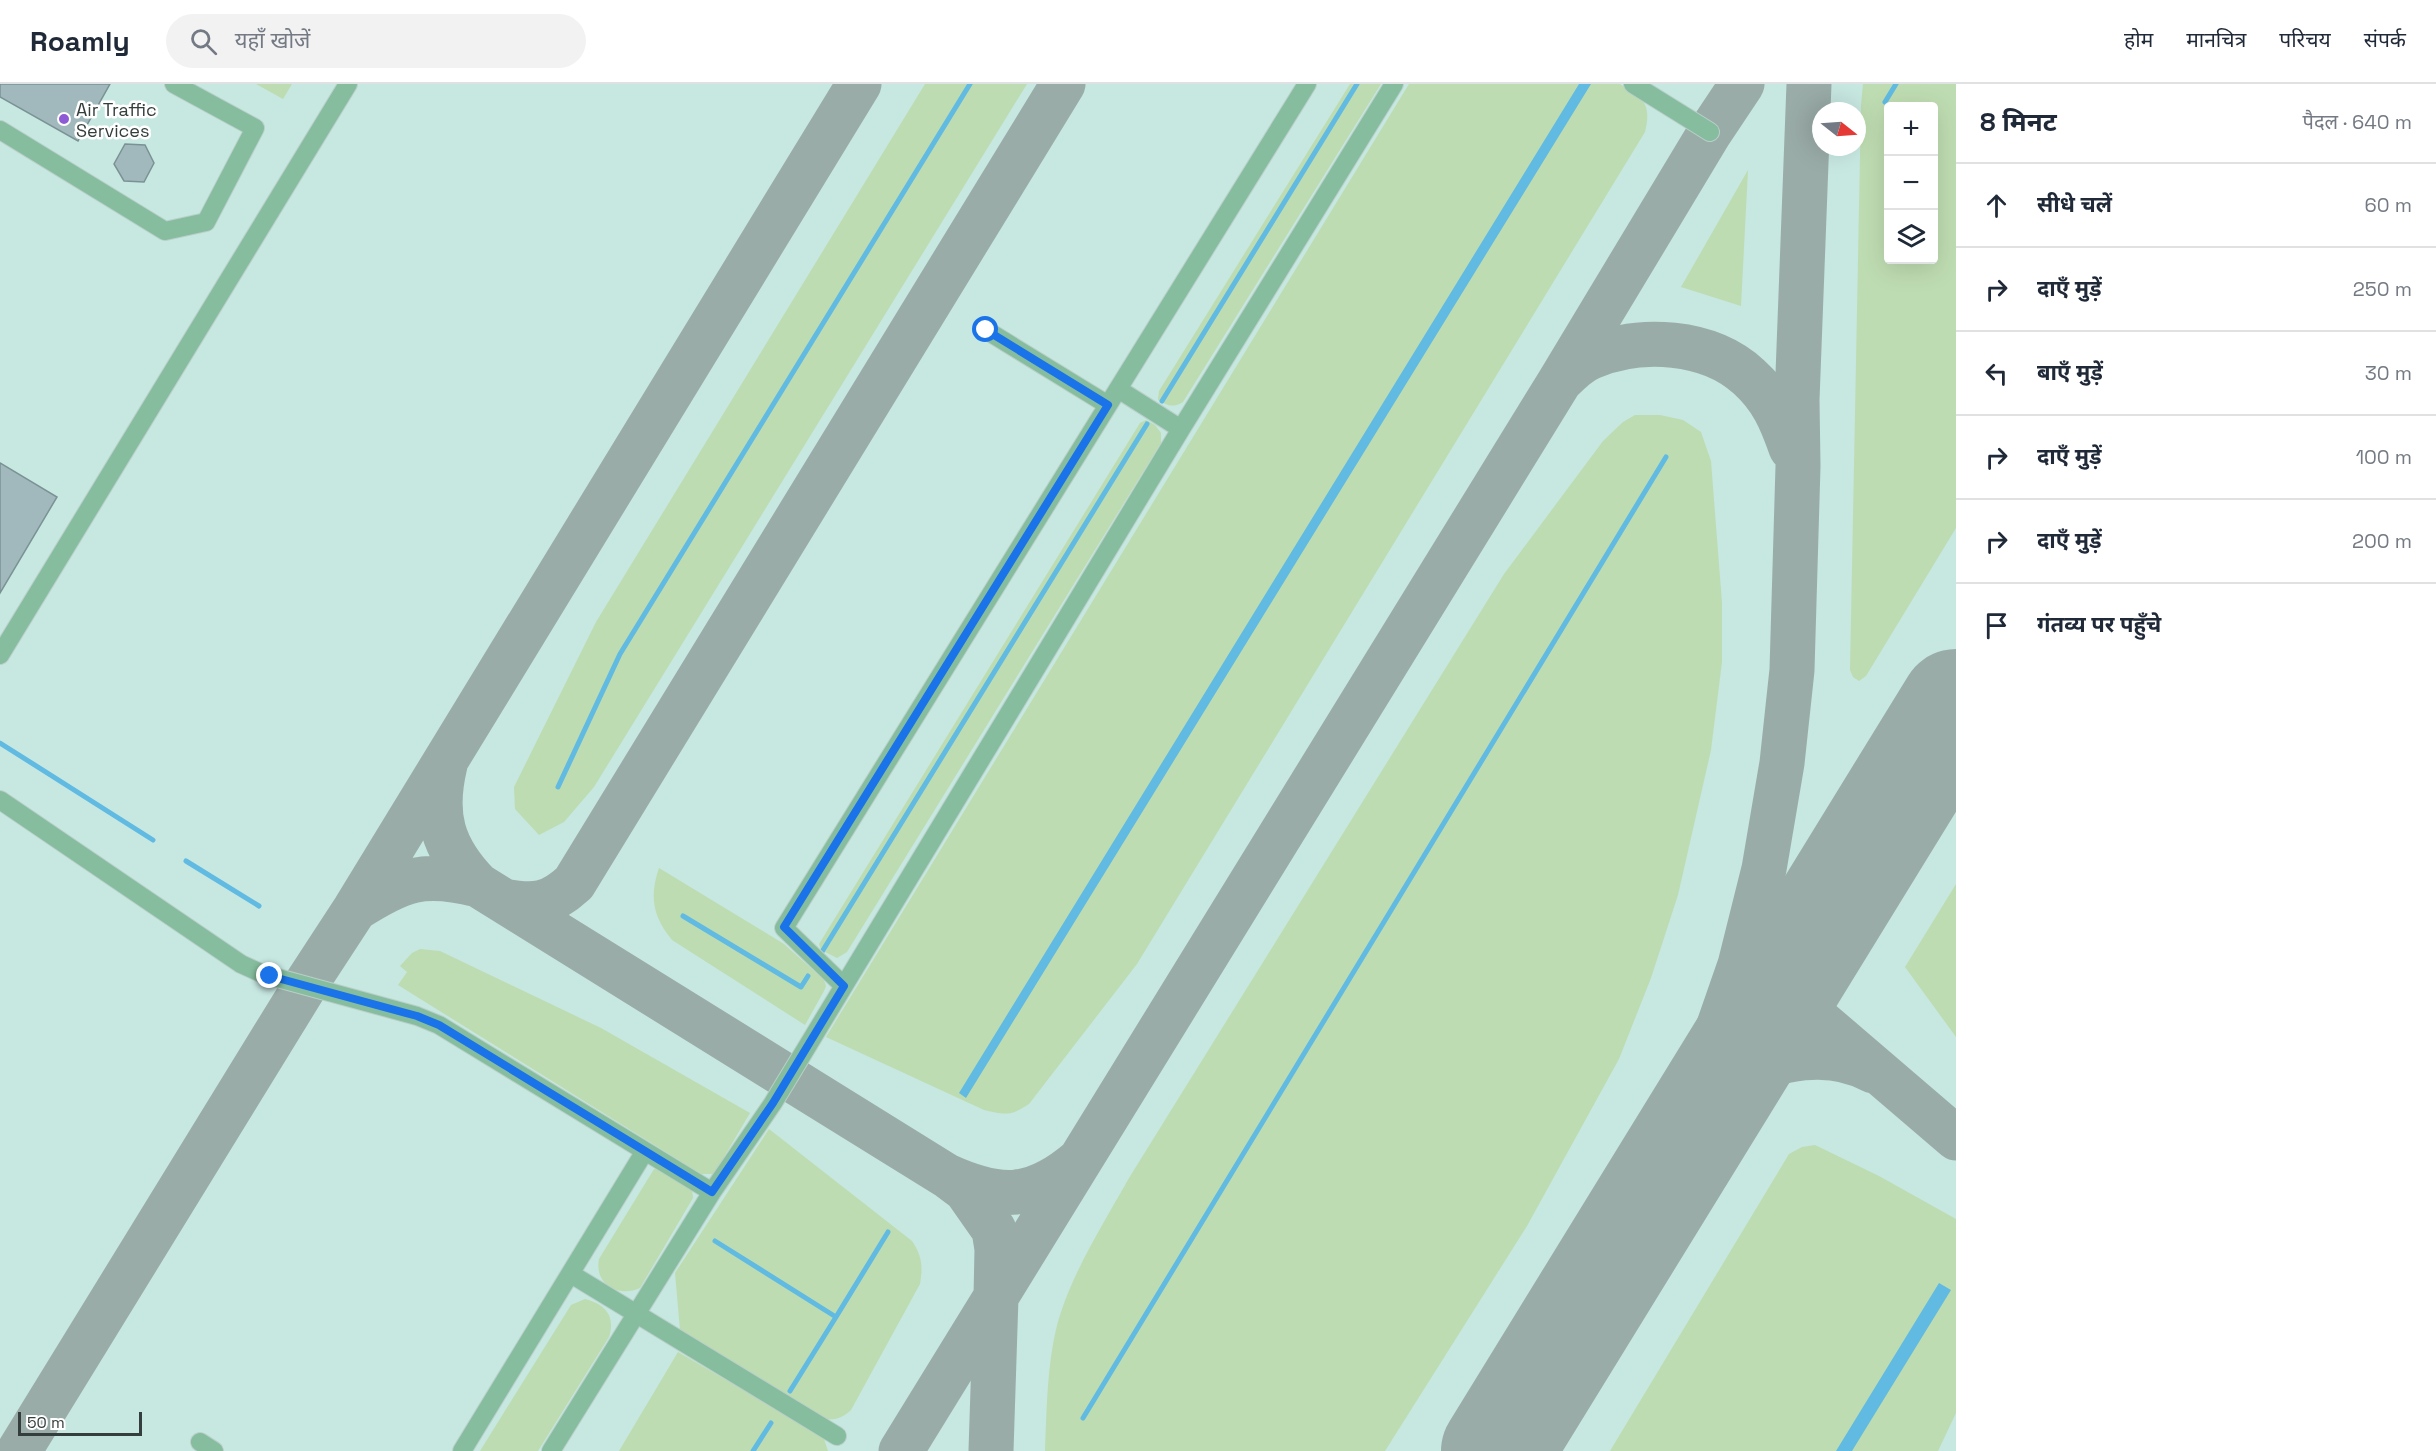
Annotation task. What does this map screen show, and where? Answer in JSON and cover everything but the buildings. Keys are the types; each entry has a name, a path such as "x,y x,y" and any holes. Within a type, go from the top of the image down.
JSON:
{"lane":[{"path":"0,130 165,231 206,222 255,128 174,84"},
{"path":"0,655 348,84"},
{"path":"844,986 784,927 1307,84"},
{"path":"551,1451 712,1192 773,1103 1181,429 1394,84"},
{"path":"1633,84 1710,132"},
{"path":"986,330 1113,397 1181,429"},
{"path":"0,800 241,964 263,974 417,1016 439,1025 712,1192"},
{"path":"462,1451 645,1151"},
{"path":"571,1274 837,1436"}],"shaded area":[{"path":"0,84 1956,84 1956,1451 0,1451"}],"green space":[{"path":"256,84 292,84 283,99"},
{"path":"925,84 1027,84 594,787 564,822 539,835 515,809 514,787 596,622"},
{"path":"1350,84 1381,84 1183,402 1170,406 1158,400 1159,391"},
{"path":"1409,84 1620,84 1644,102 1647,122 1645,132 1137,964 1029,1104 1008,1113 984,1110 826,1037"},
{"path":"1863,84 1956,84 1956,528 1866,676 1859,681 1853,677 1850,670 1860,156 1866,156 1866,102 1861,102"},
{"path":"1748,170 1741,306 1681,287"},
{"path":"1635,415 1660,415 1683,420 1701,432 1711,461 1722,603 1722,662 1711,750 1678,895 1651,978 1619,1059 1527,1226 1385,1451 1045,1451 1049,1379 1057,1325 1068,1292 1101,1226 1504,574 1603,441 1623,422"},
{"path":"1146,420 1155,425 1161,433 1161,443 847,952 837,958 821,950 819,944 1140,423"},
{"path":"659,868 784,944 824,980 826,986 824,991 805,1025 672,940 657,915 655,906 654,888"},
{"path":"1956,884 1956,1037 1905,967"},
{"path":"420,949 440,951 601,1028 750,1113 714,1174 701,1174 398,985 407,972 400,966 412,953"},
{"path":"769,1129 912,1241 920,1256 920,1284 851,1410 837,1418 821,1418 680,1330 675,1273"},
{"path":"1815,1145 1879,1176 1956,1219 1956,1413 1938,1451 1610,1451 1789,1154 1802,1147"},
{"path":"654,1169 661,1169 692,1189 693,1198 640,1288 632,1291 616,1290 609,1287 600,1275 599,1259"},
{"path":"585,1299 598,1304 607,1312 611,1323 609,1337 538,1451 480,1451 571,1305"},
{"path":"678,1352 819,1434 824,1439 828,1451 619,1451"}],"water":[{"path":"1579,84 1591,84 966,1098 959,1093"},
{"path":"1939,1283 1951,1290 1852,1451 1836,1451"}],"waterway":[{"path":"558,787 620,654 970,84"},
{"path":"1162,401 1357,84"},
{"path":"1885,102 1896,84"},
{"path":"820,955 1147,424"},
{"path":"1083,1418 1666,457"},
{"path":"0,743 153,840"},
{"path":"186,861 259,906"},
{"path":"683,916 801,987 808,976"},
{"path":"715,1241 836,1317 888,1232"},
{"path":"790,1391 836,1317"},
{"path":"753,1451 771,1423"}],"taxiway":[{"path":"19,1451 308,981 355,909 859,84"},
{"path":"504,901 525,904 542,902 557,896 574,883 1063,84"},
{"path":"901,1451 1560,381 1710,132 1742,84"},
{"path":"1630,1236 1684,1126 1740,965 1764,869 1782,763 1792,670 1798,466 1797,400 1809,84"},
{"path":"1562,379 1591,357 1631,346 1673,345 1714,355 1749,377 1764,393 1775,410 1791,448"},
{"path":"445,765 440,800 444,830 456,858 478,885 947,1176 984,1189 1016,1192 1046,1183 1079,1161"},
{"path":"355,909 386,891 414,880 442,879 478,885"},
{"path":"1766,892 1770,926 1778,956 1791,985 1810,1013 1956,1138"},
{"path":"1703,1119 1738,1083 1769,1066 1786,1061 1822,1057 1840,1059 1873,1071"},
{"path":"950,1178 966,1190 994,1230 997,1249 991,1451"}],"runway":[{"path":"1497,1451 1956,705"}],"place":[{"name":"Air Traffic Services","path":"64,119"}],"route":[{"path":"270,976 417,1016 439,1025 712,1192 773,1103 844,986 784,927 1108,405 986,330"}]}
